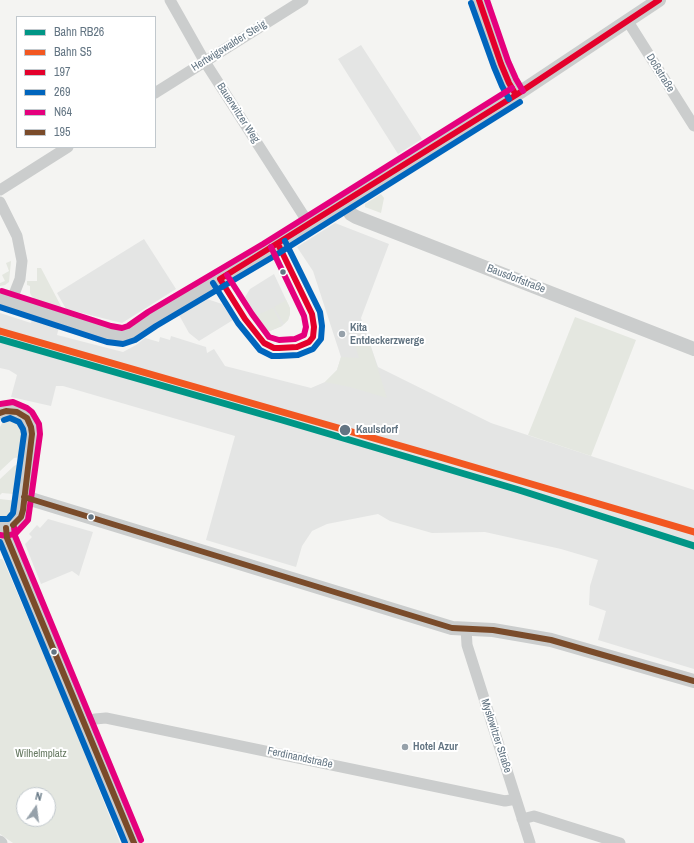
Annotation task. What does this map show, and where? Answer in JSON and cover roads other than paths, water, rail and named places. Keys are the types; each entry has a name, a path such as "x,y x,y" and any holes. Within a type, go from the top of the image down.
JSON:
{"street":[{"name":"Bauerwitzer Weg","path":"170,0 205,62 309,224"},
{"name":"Hertwigswalder Steig","path":"156,92 303,0"},
{"path":"478,0 501,64 516,95"},
{"path":"0,202 17,236 22,261 20,279 6,300 109,334 123,336 132,333 152,319 267,251 516,95 659,0"},
{"name":"Doßstraße","path":"627,20 694,126"},
{"path":"0,190 66,148"},
{"name":"Bausdorfstraße","path":"343,202 351,214 356,217 694,349"},
{"path":"0,413 6,411 17,412 27,418 32,434 21,517 12,526 3,528 134,843"},
{"path":"24,497 452,628 493,630 557,641 694,681"},
{"name":"Myslowitzer Straße","path":"466,628 467,645 530,843"},
{"name":"Ferdinandstraße","path":"84,723 95,719 106,718 505,801 516,799"},
{"path":"522,819 534,816 620,843"}],"rail line":[{"name":"S5","path":"0,331 443,458 694,532"},
{"name":"RB26","path":"0,339 519,490 694,546"}],"place":[{"name":"Kita Entdeckerzwerge","path":"342,334"},
{"name":"Kaulsdorf","path":"345,430"},
{"name":"Hotel Azur","path":"405,747"}],"park label":[{"name":"Wilhelmplatz","path":"41,754"}]}
